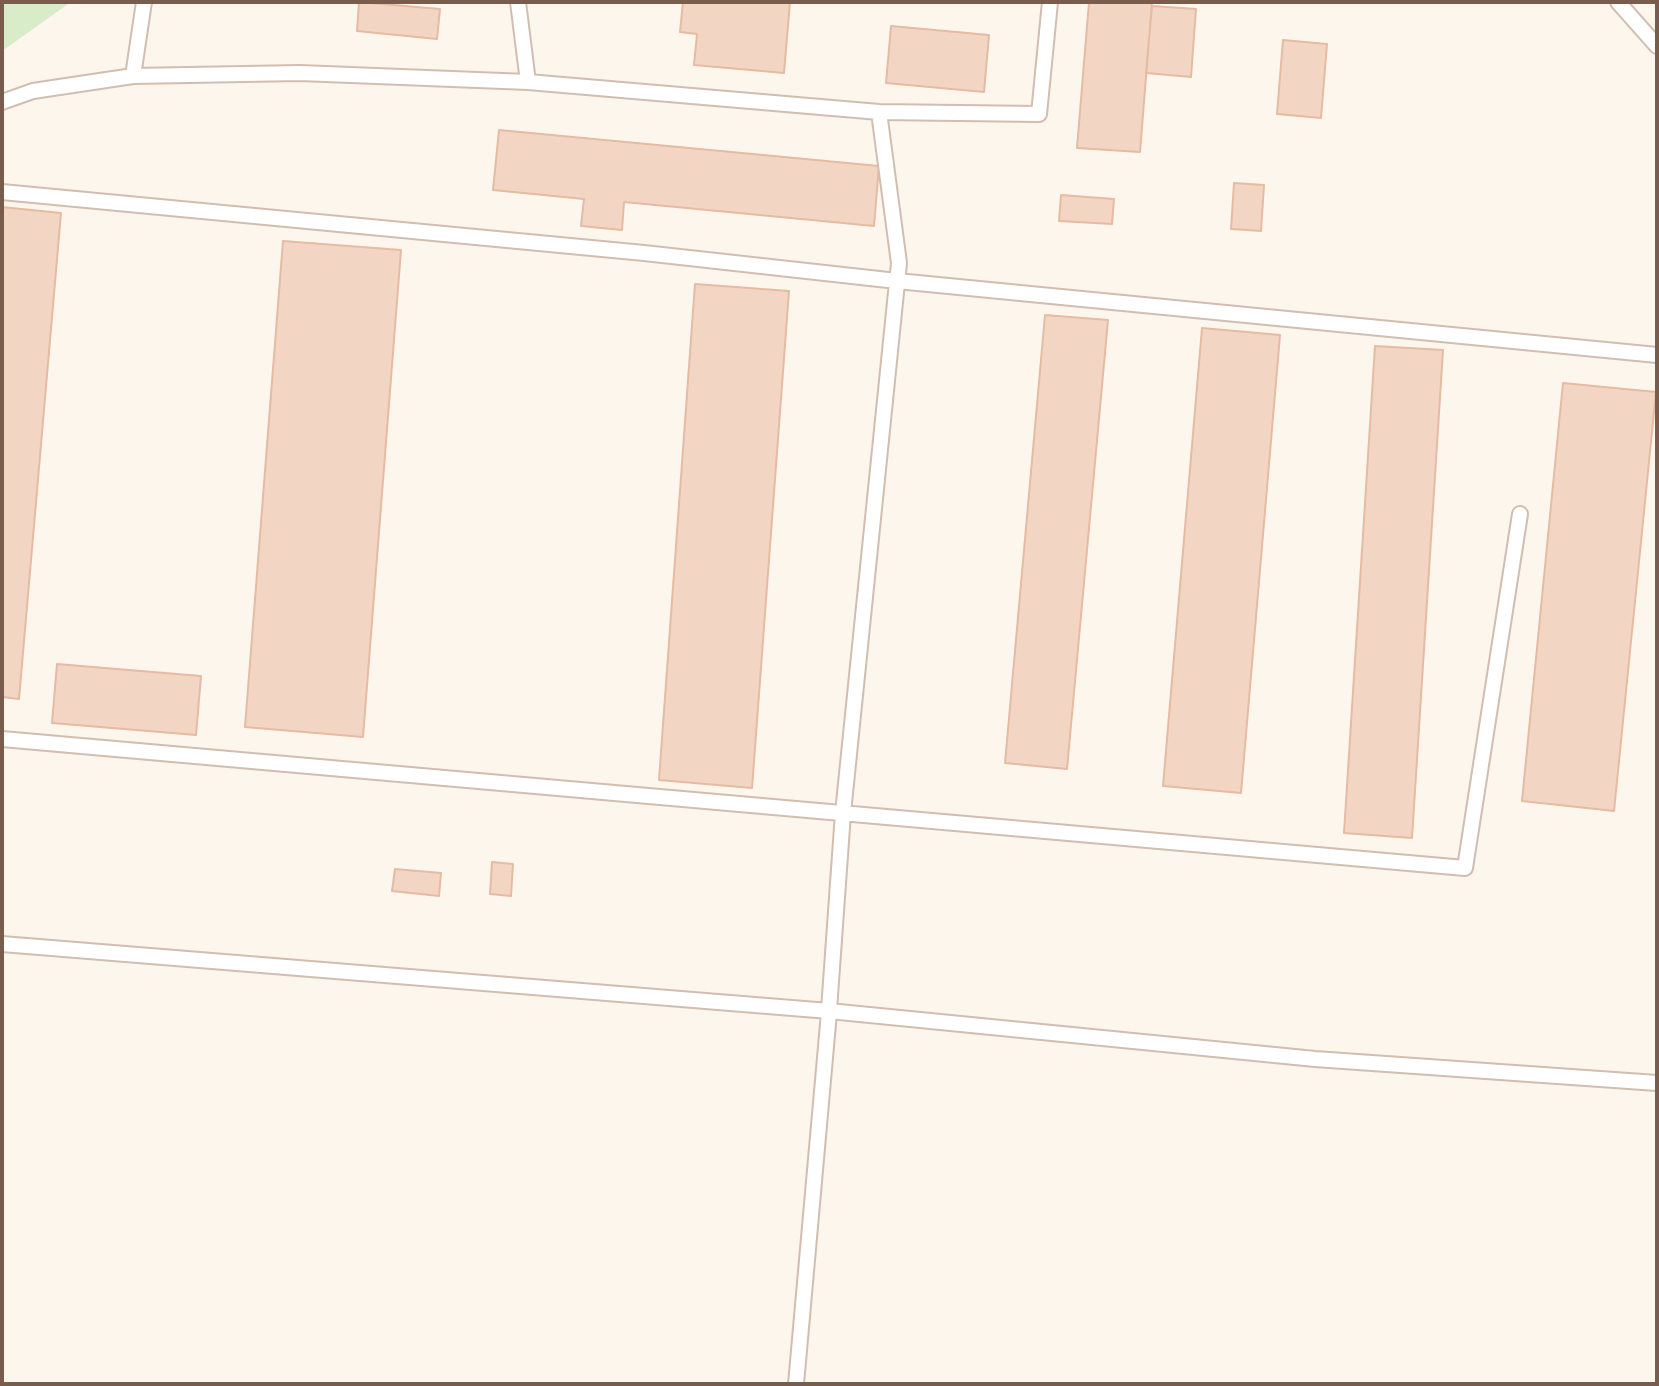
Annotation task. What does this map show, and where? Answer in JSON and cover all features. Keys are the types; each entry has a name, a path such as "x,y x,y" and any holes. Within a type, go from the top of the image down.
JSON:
{"lane":[{"path":"133,76 144,2"},
{"path":"518,2 528,82"},
{"path":"2,102 33,91 133,76 300,73 528,82 879,112 1039,114 1050,2"},
{"path":"1618,2 1657,46"},
{"path":"796,1384 829,1011 843,813 899,262 879,112"},
{"path":"2,192 644,253 897,281 1657,355"},
{"path":"2,740 1465,868 1520,514"},
{"path":"2,944 829,1011 1315,1059 1657,1083"}],"green space":[{"path":"2,2 71,2 2,51"}],"building":[{"path":"359,2 440,9 437,39 357,31"},
{"path":"683,2 790,2 784,73 694,65 697,34 680,32"},
{"path":"1089,2 1152,2 1140,152 1077,148"},
{"path":"1152,6 1196,9 1191,77 1146,73"},
{"path":"891,26 989,35 984,92 886,83"},
{"path":"1283,40 1327,44 1321,118 1277,114"},
{"path":"499,130 879,166 874,226 624,202 622,230 581,226 584,199 493,190"},
{"path":"1234,183 1264,185 1261,231 1231,229"},
{"path":"1061,195 1114,199 1112,224 1059,221"},
{"path":"2,207 61,213 19,699 2,697"},
{"path":"283,241 401,250 363,737 245,727"},
{"path":"695,284 789,291 752,788 659,780"},
{"path":"1045,315 1108,320 1067,769 1005,763"},
{"path":"1202,328 1280,335 1241,793 1163,786"},
{"path":"1375,346 1443,350 1412,838 1344,833"},
{"path":"1563,383 1656,392 1614,811 1522,801"},
{"path":"57,664 201,676 196,735 52,723"},
{"path":"492,862 513,864 511,896 490,894"},
{"path":"395,869 441,873 439,896 392,891"}]}
